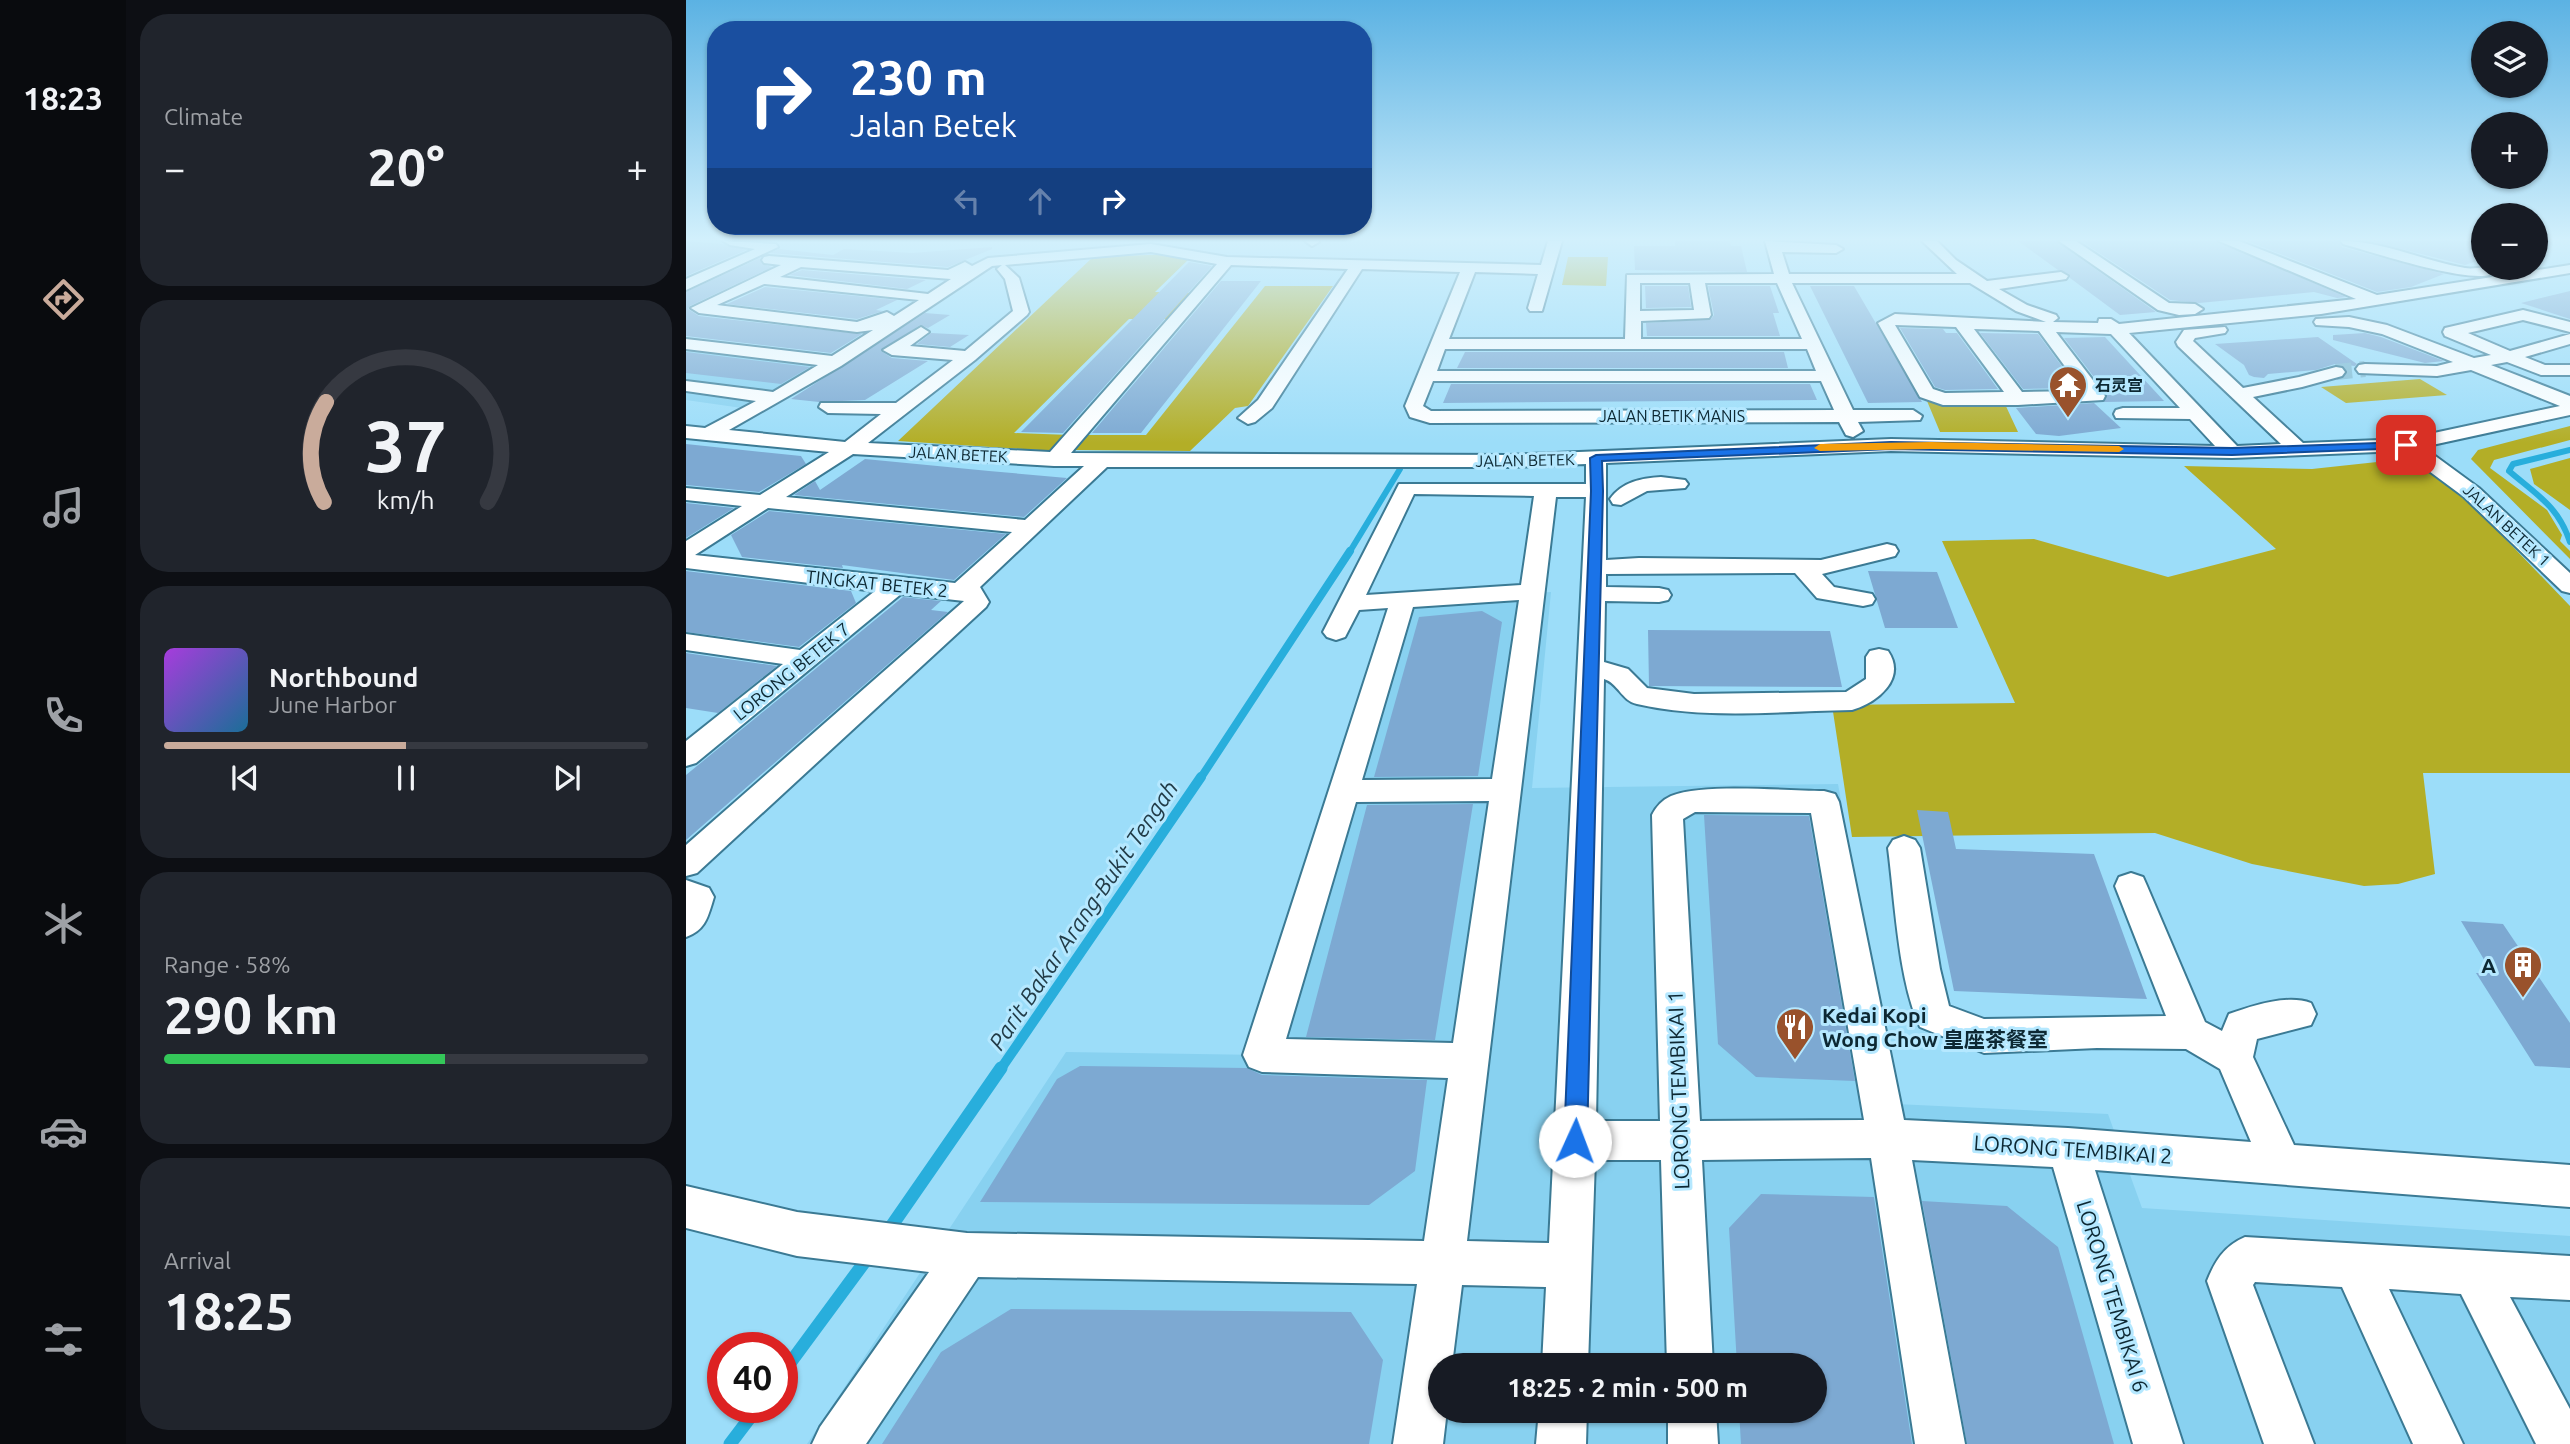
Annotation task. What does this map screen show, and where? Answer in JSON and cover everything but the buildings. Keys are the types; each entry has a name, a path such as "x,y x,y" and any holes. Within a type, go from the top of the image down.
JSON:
{"street":[{"path":"703,308 868,326 879,323 902,308"},
{"path":"696,434 776,397 917,308"},
{"path":"686,551 849,448 969,356 1021,312 1020,308"},
{"path":"1054,460 1186,308"},
{"path":"1248,418 1265,404 1329,308"},
{"path":"1453,308 1426,376 1617,392 1827,376"},
{"path":"1617,392 1629,345 1633,308"},
{"path":"1633,316 1703,315 1702,308"},
{"path":"1796,308 1859,446"},
{"path":"2023,308 2034,315 2110,323 2232,452"},
{"path":"2043,327 2096,396 1943,399 1926,393 1886,323 1895,319 2116,329 2320,308"},
{"path":"2570,327 2523,315 2451,332 2547,372 2570,370"},
{"path":"2300,451 2186,347 2186,338 2197,332 2349,322 2387,330 2570,403"},
{"path":"1962,324 2018,399"},
{"path":"921,332 892,350 969,356"},
{"path":"2365,369 2425,372 2472,365 2570,339"},
{"path":"686,344 835,362"},
{"path":"1438,344 1813,344"},
{"path":"2238,394 2302,382 2336,372"},
{"name":"JALAN BETIK MANIS","path":"1426,376 1414,406 1417,413 1430,417 1617,392 1847,416 1913,416"},
{"path":"911,382 933,384"},
{"path":"686,386 776,397"},
{"path":"828,407 900,409"},
{"name":"JALAN BETEK","path":"696,434 849,448 1102,461 1287,463 1596,458 1859,446 2232,452 2406,445 2570,409"},
{"path":"2123,414 2196,413"},
{"path":"2102,427 2132,449"},
{"name":"JALAN BETEK 1","path":"2406,445 2442,467 2478,495 2570,586"},
{"path":"1566,1353 1594,581 1605,496 1596,458"},
{"name":"TINGKAT BETEK 2","path":"686,561 960,592 1102,461"},
{"path":"1605,496 1645,483 1678,484"},
{"path":"1336,632 1406,488 1546,490 1651,500"},
{"path":"1418,1444 1546,490"},
{"path":"686,494 1031,527"},
{"path":"1594,581 1639,565 1821,567 1887,551"},
{"path":"1802,566 1814,576 1826,593 1863,599"},
{"path":"1594,581 1659,595"},
{"name":"LORONG BETEK 7","path":"686,756 896,586"},
{"path":"686,864 977,601 971,592 960,592"},
{"path":"1350,603 1533,592"},
{"path":"1403,600 1262,1055 1469,1061"},
{"path":"686,642 806,659"},
{"path":"1591,667 1619,675 1639,695 1694,703 1797,704 1852,701 1879,683 1879,657"},
{"path":"686,727 716,732"},
{"path":"1344,791 1506,790"},
{"name":"LORONG TEMBIKAI 1","path":"1689,1353 1667,815 1679,805 1695,801 1824,802 1888,1139"},
{"path":"1904,848 1922,969 1933,1016 1984,1036 2097,1032 2191,1033 2234,1057 2281,1163"},
{"path":"2131,886 2191,1033"},
{"path":"2234,1057 2242,1026 2298,1014"},
{"path":"1888,1139 1940,1444"},
{"name":"LORONG TEMBIKAI 2","path":"1575,1141 1888,1139 2068,1148 2570,1186"},
{"name":"LORONG TEMBIKAI 6","path":"2068,1148 2158,1444"},
{"path":"686,1206 797,1234 967,1255 1570,1265"},
{"path":"837,1444 967,1255"},
{"path":"2289,1444 2229,1281 2245,1259 2570,1279"},
{"path":"2354,1266 2438,1444"},
{"path":"2474,1273 2564,1440"},
{"path":"1561,1444 1562,1423"},
{"path":"1692,1423 1693,1444"}],"shaded area":[{"path":"1039,308 1182,308 1173,319 1129,319 1014,433 1070,435 1055,451 898,441"},
{"path":"1247,308 1317,308 1248,406 1235,408 1190,451 1069,450 1082,435 1146,435"},
{"path":"686,339 836,356 780,392 742,408 686,400"},
{"path":"2420,379 2447,395 2346,403 2321,387"},
{"path":"1927,401 2004,402 2018,432 1940,432"},
{"path":"2570,426 2570,440 2494,460 2490,468 2547,510 2562,535 2560,541 2570,551 2570,559 2471,459 2478,450"},
{"path":"2570,458 2570,510 2534,484 2530,469"},
{"path":"2377,462 2433,472 2468,500 2570,606 2570,773 2423,773 2435,874 2398,884 2364,886 2252,864 2155,833 1852,837 1832,705 2015,703 1942,541 2034,539 2168,577 2276,549 2184,466 2312,469"},
{"path":"1551,592 1532,788 1838,784 1896,1104 2108,1114 2142,1208 2570,1236 2570,1444 807,1444 1066,1052 1262,1055 1403,600"}],"waterway":[{"path":"2570,450 2513,464 2509,471 2553,510 2570,542"},
{"name":"Parit Bakar Arang-Bukit Tengah","path":"1349,553 1400,469"},
{"name":"Parit Bakar Arang-Bukit Tengah","path":"1200,779 1350,551"},
{"name":"Parit Bakar Arang-Bukit Tengah","path":"1000,1070 1201,777"},
{"name":"Parit Bakar Arang-Bukit Tengah","path":"888,1231 1001,1068"},
{"name":"Parit Bakar Arang-Bukit Tengah","path":"798,1352 869,1256"},
{"name":"Parit Bakar Arang-Bukit Tengah","path":"730,1444 746,1423"}],"tunnel":[{"path":"2336,372 2365,369"}],"slow traffic":[{"path":"1820,448 1931,445 2119,449"}],"place":[{"name":"石灵宫","path":"2068,419"},
{"name":"A","path":"2523,999"},
{"name":"Kedai Kopi Wong Chow 皇座茶餐室","path":"1795,1061"}],"route":[{"path":"1575,1141 1596,458 1821,447 1961,446 2232,452 2406,445"}]}
